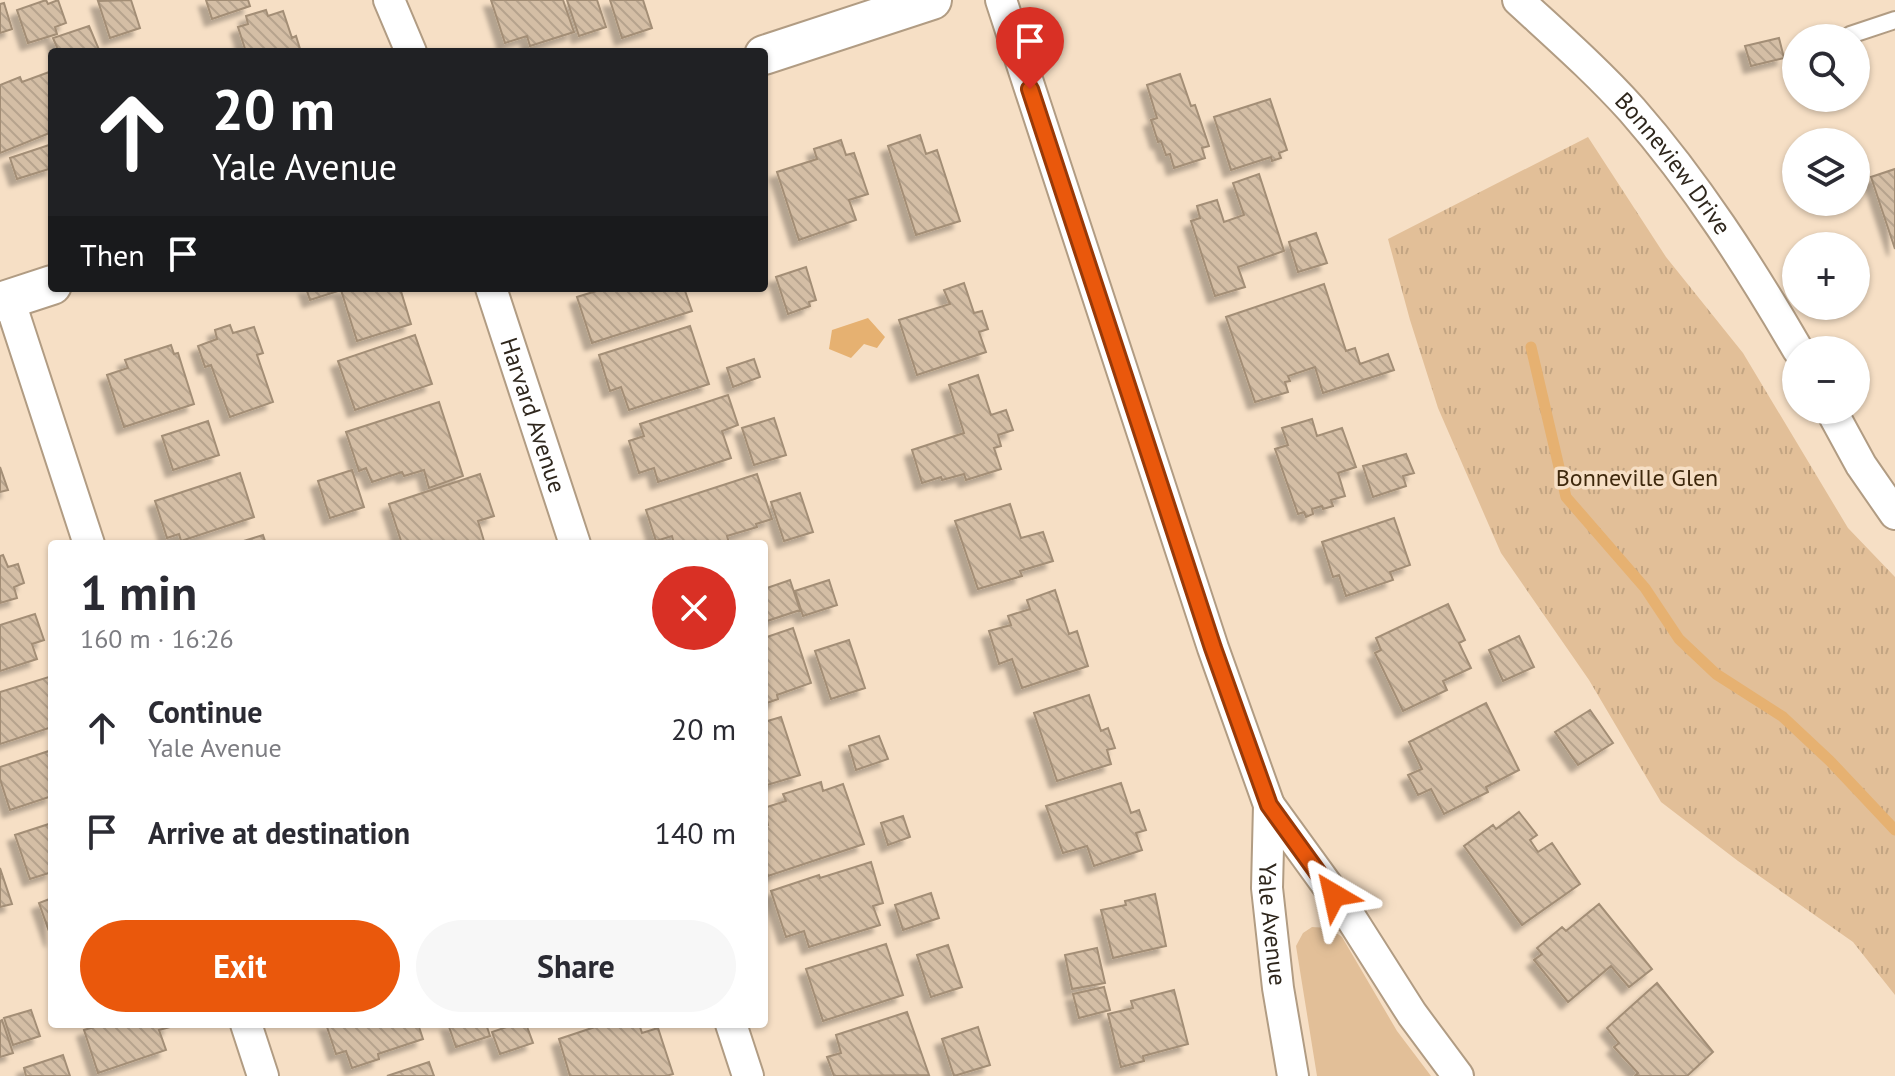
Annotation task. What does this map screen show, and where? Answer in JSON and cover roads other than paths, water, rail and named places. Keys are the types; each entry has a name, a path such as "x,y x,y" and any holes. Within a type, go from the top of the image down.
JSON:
{"street":[{"path":"389,0 409,48"},
{"path":"768,54 932,0"},
{"name":"Yale Avenue","path":"1001,0 1213,648 1269,805 1267,888 1278,988 1293,1076"},
{"name":"Bonneview Drive","path":"1518,0 1603,80 1671,156 1718,222 1789,336"},
{"path":"48,286 4,300 88,540"},
{"name":"Harvard Avenue","path":"492,292 574,540"},
{"path":"1839,424 1861,465 1895,514"},
{"path":"1269,805 1351,918 1412,1014 1458,1076"},
{"path":"247,1028 263,1076"},
{"path":"732,1028 748,1076"}],"lane":[{"path":"1870,28 1895,20"}],"waterway":[{"path":"1531,347 1566,497 1645,588 1679,639 1716,674 1783,717 1830,761 1895,830"}],"park label":[{"name":"Bonneville Glen","path":"1637,478"}]}
